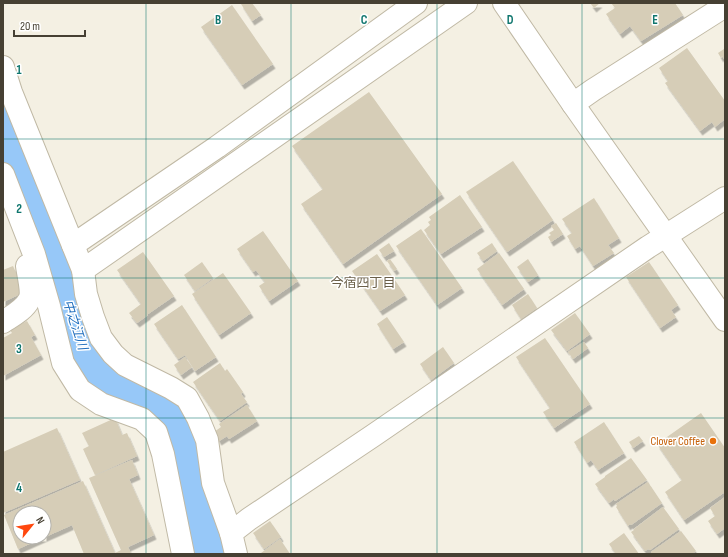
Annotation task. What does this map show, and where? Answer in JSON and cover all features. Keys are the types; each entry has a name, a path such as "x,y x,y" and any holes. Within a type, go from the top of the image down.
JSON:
{"street":[{"path":"73,246 216,147 416,3"},
{"path":"83,270 466,3"},
{"path":"504,3 725,320"},
{"path":"573,104 725,6"},
{"path":"3,68 11,92 83,270 86,294 101,338 113,354 125,365 171,388 187,398 198,418 207,440 213,483 231,533 236,554"},
{"path":"3,174 36,261 63,363 80,390 101,404 142,419 156,432 163,454 183,554"},
{"path":"231,533 249,519 666,235 725,198"},
{"path":"3,322 22,310 30,299 30,283 23,249 23,227"}],"building":[{"path":"241,3 252,3 261,15 252,21"},
{"path":"590,3 600,3 594,8"},
{"path":"611,3 675,3 683,15 641,41 630,26 620,34 606,14 615,8"},
{"path":"232,5 273,64 242,85 201,27"},
{"path":"687,48 725,101 725,119 715,127 712,122 700,131 665,83 668,81 659,68"},
{"path":"724,49 725,60 722,56 721,58 718,53"},
{"path":"369,92 442,194 343,264 301,204 323,189 292,146"},
{"path":"513,161 553,220 507,252 466,192"},
{"path":"460,195 482,227 441,254 424,230 430,225 428,222 431,220 429,217"},
{"path":"594,198 619,238 608,245 614,253 593,266 580,246 575,249 567,236 572,233 562,219"},
{"path":"556,223 563,234 551,242 548,237 551,235 549,233 554,230 551,226"},
{"path":"421,229 462,288 437,305 396,246"},
{"path":"263,231 298,281 269,301 259,286 265,282 256,270 253,272 237,249"},
{"path":"389,243 394,251 384,257 379,250"},
{"path":"492,243 497,251 483,261 477,253"},
{"path":"143,252 174,296 137,323 129,313 141,304 117,270"},
{"path":"499,253 524,289 502,305 477,269"},
{"path":"377,254 405,295 380,311 352,271"},
{"path":"390,259 397,269 394,271 387,261"},
{"path":"528,259 538,275 528,282 517,267"},
{"path":"202,262 213,278 195,291 184,275"},
{"path":"649,262 678,305 671,310 676,317 660,328 626,277"},
{"path":"13,266 25,292 3,302 3,270"},
{"path":"223,273 251,313 219,335 192,294"},
{"path":"528,294 537,308 521,319 512,305"},
{"path":"182,305 216,357 195,371 185,355 178,359 154,324"},
{"path":"575,313 590,334 567,351 551,330"},
{"path":"387,317 404,342 393,349 377,324"},
{"path":"27,321 35,335 31,337 41,355 3,376 3,338 12,333 10,330"},
{"path":"545,338 590,404 554,428 543,412 550,408 516,357"},
{"path":"584,342 588,348 573,359 568,352"},
{"path":"443,347 454,363 431,380 420,364"},
{"path":"185,357 192,367 181,375 174,365"},
{"path":"220,363 225,371 227,369 243,392 241,394 247,402 220,421 193,382"},
{"path":"247,405 257,421 229,439 227,436 219,441 214,432 221,427 219,424"},
{"path":"701,413 725,448 725,492 684,520 665,492 682,480 657,444"},
{"path":"115,418 122,435 127,433 137,456 95,475 83,449 89,446 82,433"},
{"path":"604,422 624,453 598,470 591,460 587,463 574,442"},
{"path":"57,428 80,480 22,505 12,505 12,509 3,513 3,452"},
{"path":"639,436 643,441 633,448 629,442"},
{"path":"631,458 647,480 615,501 614,499 609,503 595,484"},
{"path":"132,460 138,475 129,479 154,535 128,547 131,554 84,554 72,525 52,534 52,505 27,505 83,481 115,553 121,550 89,478"},
{"path":"648,482 662,503 628,526 616,507 616,504"},
{"path":"725,497 725,528 717,534 708,521 715,516 710,508"},
{"path":"663,507 679,529 650,550 648,549 645,551 631,532"},
{"path":"12,512 12,534 4,515"},
{"path":"270,521 281,537 264,549 253,533"},
{"path":"681,531 696,551 692,554 652,554 651,552"},
{"path":"624,533 639,554 616,554 609,544"},
{"path":"280,539 290,554 261,553"},
{"path":"16,545 27,545 18,549"}],"waterway":[{"name":"中之江川","path":"3,123 56,264 81,348 96,374 120,390 158,401 173,413 184,433 205,554"}],"place":[{"name":"Clover Coffee","path":"713,441"}],"district":[{"name":"今宿四丁目","path":"363,283"}]}
